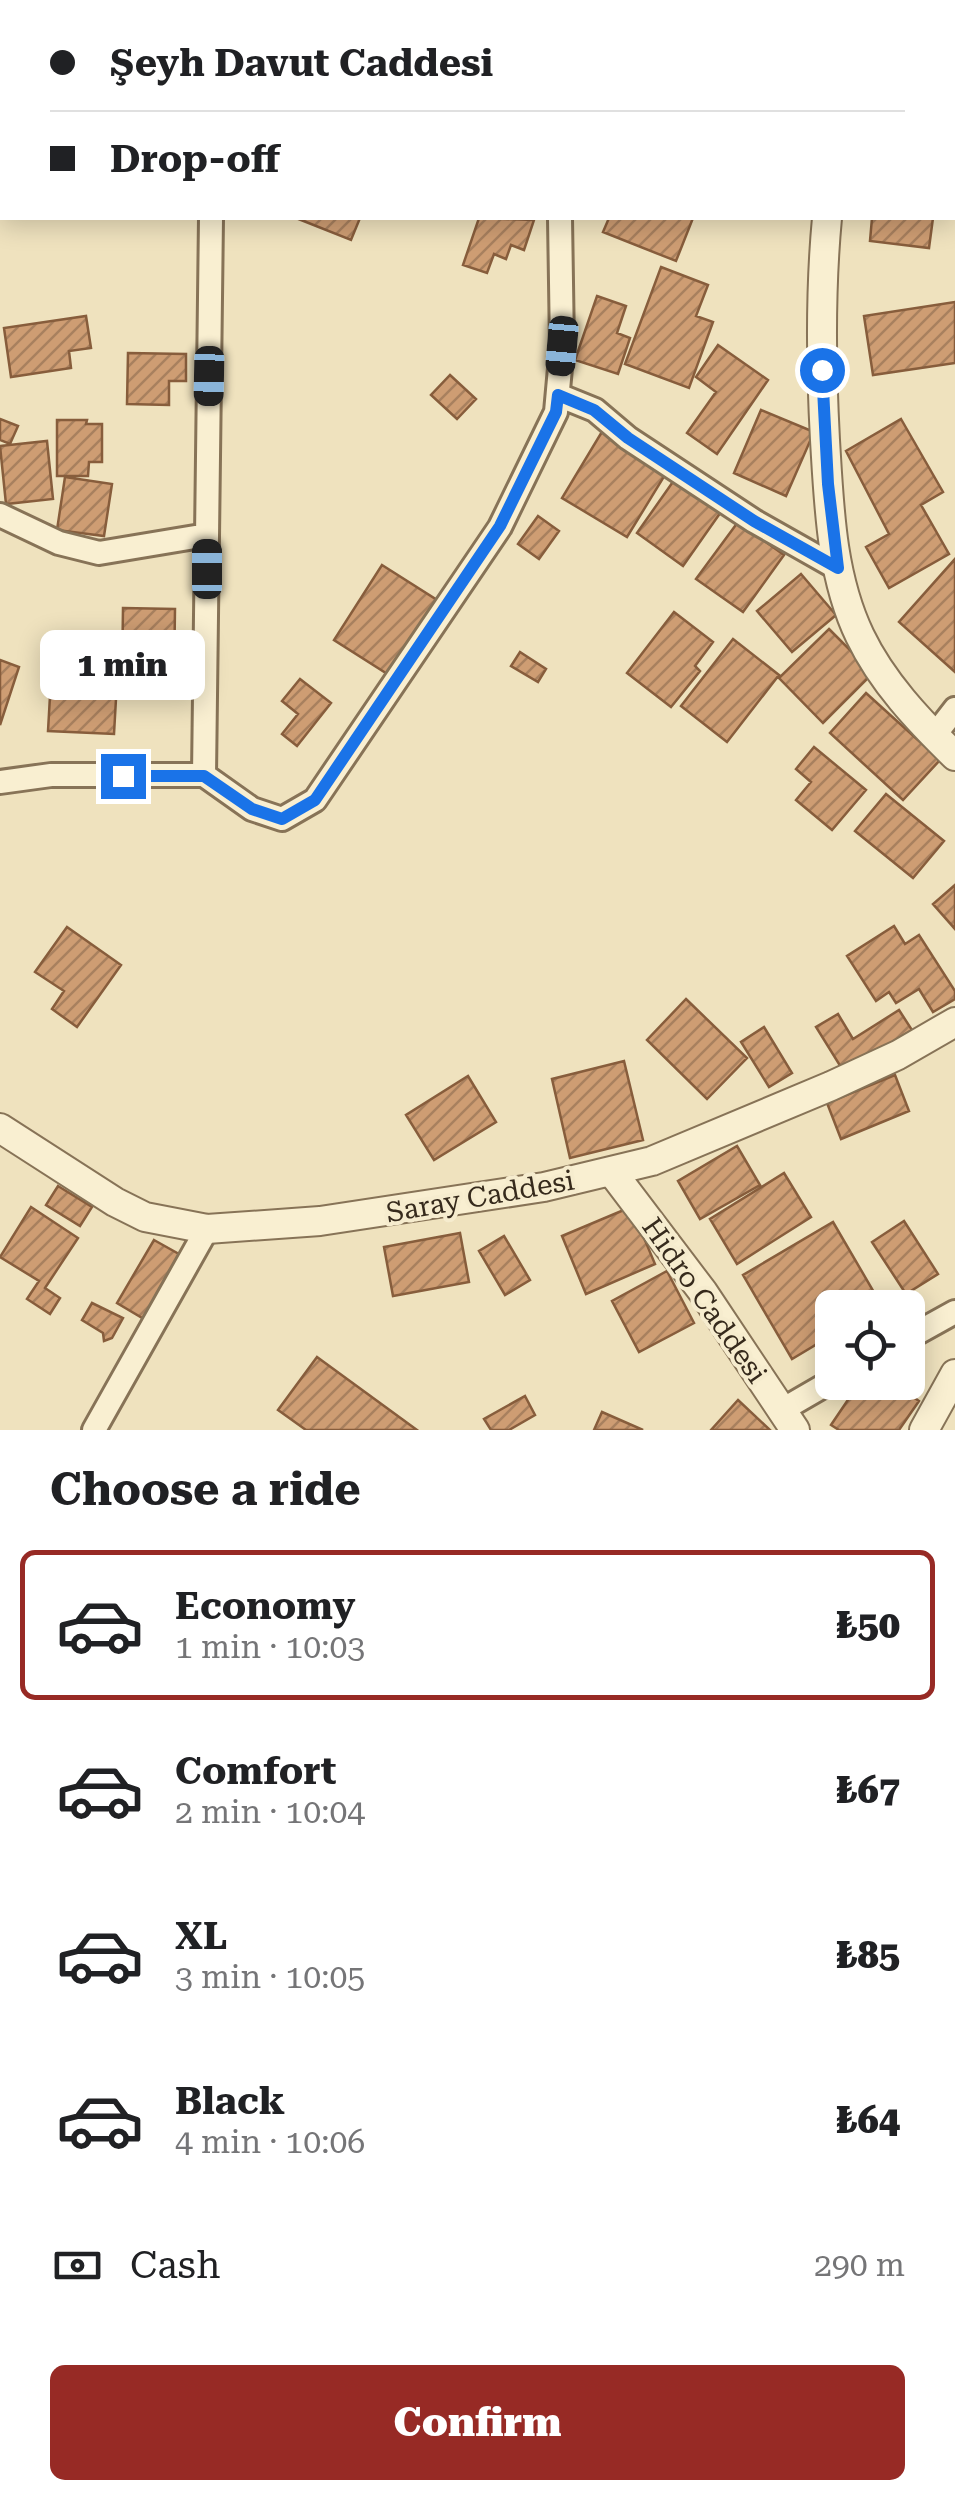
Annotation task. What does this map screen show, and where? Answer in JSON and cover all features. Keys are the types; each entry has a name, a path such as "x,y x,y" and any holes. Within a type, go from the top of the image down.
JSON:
{"street":[{"path":"204,776 211,220"},
{"path":"0,782 51,775 204,776 252,809 282,819 315,800 500,526 556,412 562,346 560,220"},
{"path":"828,220 821,309 823,400 838,568 861,638 906,706 955,756"},
{"path":"558,395 594,410 628,438 754,521 838,568"},
{"path":"0,515 59,543 100,553 207,535"},
{"path":"934,736 955,710"},
{"name":"Saray Caddesi","path":"0,1128 114,1202 144,1217 206,1229 339,1219 544,1187 612,1172 695,1146 898,1055 955,1022"},
{"name":"Hidro Caddesi","path":"612,1172 703,1292 788,1420"},
{"path":"94,1430 206,1229"},
{"path":"925,1329 955,1312"},
{"path":"924,1430 955,1374"},
{"path":"788,1420 815,1396"}],"building":[{"path":"301,220 359,220 351,240"},
{"path":"478,220 534,220 524,250 511,245 506,259 494,254 487,273 463,265"},
{"path":"608,220 692,220 676,261 603,232"},
{"path":"872,220 933,220 929,248 870,241"},
{"path":"661,267 708,285 696,316 713,322 689,388 625,364"},
{"path":"597,296 626,306 617,333 630,338 618,374 575,360"},
{"path":"955,302 955,363 873,375 864,316"},
{"path":"86,316 91,348 69,351 71,368 11,377 4,328"},
{"path":"718,345 768,380 717,454 687,433 716,392 696,377"},
{"path":"128,353 186,354 186,381 169,381 169,405 127,404"},
{"path":"450,375 476,399 457,419 431,395"},
{"path":"761,410 814,432 786,496 734,473"},
{"path":"0,419 18,426 10,444 0,440"},
{"path":"901,419 943,492 921,505 949,554 889,588 866,547 889,534 846,451"},
{"path":"57,420 102,424 102,462 89,462 88,476 57,476"},
{"path":"603,430 668,470 627,537 562,498"},
{"path":"47,441 53,499 6,504 0,446"},
{"path":"677,476 723,509 683,566 637,533"},
{"path":"65,477 112,484 104,536 57,530"},
{"path":"538,516 559,531 539,559 518,544"},
{"path":"738,522 784,555 743,612 696,579"},
{"path":"955,559 955,672 899,622"},
{"path":"382,565 437,600 389,675 334,640"},
{"path":"801,574 836,615 792,652 757,611"},
{"path":"123,608 175,609 174,679 122,678"},
{"path":"674,612 713,642 695,666 700,671 671,707 627,673"},
{"path":"829,629 873,673 823,723 779,678"},
{"path":"733,639 779,675 727,742 681,706"},
{"path":"53,643 119,646 114,734 48,731"},
{"path":"520,652 546,669 538,682 511,666"},
{"path":"0,660 19,667 0,725"},
{"path":"300,679 331,703 297,746 282,734 298,714 282,701"},
{"path":"866,693 940,760 903,800 830,733"},
{"path":"814,747 866,790 832,830 796,800 811,782 796,769"},
{"path":"886,794 944,841 913,878 855,831"},
{"path":"955,885 955,929 933,904"},
{"path":"894,926 905,944 919,935 955,991 955,999 933,1012 919,989 896,1003 889,992 876,1001 847,956"},
{"path":"67,927 121,965 77,1027 52,1009 64,991 35,972"},
{"path":"686,999 747,1058 707,1099 647,1040"},
{"path":"899,1010 912,1030 844,1072 816,1027 838,1014 853,1039"},
{"path":"764,1027 792,1073 769,1087 741,1042"},
{"path":"624,1061 643,1140 570,1158 552,1079"},
{"path":"895,1075 909,1111 841,1139 827,1103"},
{"path":"468,1076 496,1122 434,1160 406,1115"},
{"path":"737,1146 760,1185 700,1219 678,1181"},
{"path":"784,1173 811,1217 737,1264 710,1219"},
{"path":"58,1186 92,1207 80,1226 46,1205"},
{"path":"31,1207 78,1238 45,1288 60,1298 50,1314 27,1299 39,1281 0,1257"},
{"path":"631,1207 655,1264 586,1294 562,1236"},
{"path":"904,1221 938,1274 912,1290 903,1290 872,1242"},
{"path":"833,1222 873,1290 815,1290 815,1345 792,1359 743,1275"},
{"path":"460,1233 469,1282 393,1296 384,1247"},
{"path":"504,1236 530,1280 505,1295 479,1251"},
{"path":"154,1240 186,1258 149,1322 117,1303"},
{"path":"667,1271 694,1323 639,1352 612,1301"},
{"path":"92,1303 123,1318 112,1338 104,1341 103,1333 82,1320"},
{"path":"317,1357 417,1430 306,1430 278,1410"},
{"path":"525,1396 535,1415 509,1430 491,1430 484,1419"},
{"path":"738,1400 770,1430 711,1430"},
{"path":"848,1400 919,1401 899,1430 839,1430 831,1425"},
{"path":"602,1412 643,1430 594,1430"}],"route":[{"path":"123,776 204,776 252,809 282,819 315,800 500,526 556,412 558,395 594,410 628,438 754,521 838,568 828,484 822,370"}]}
